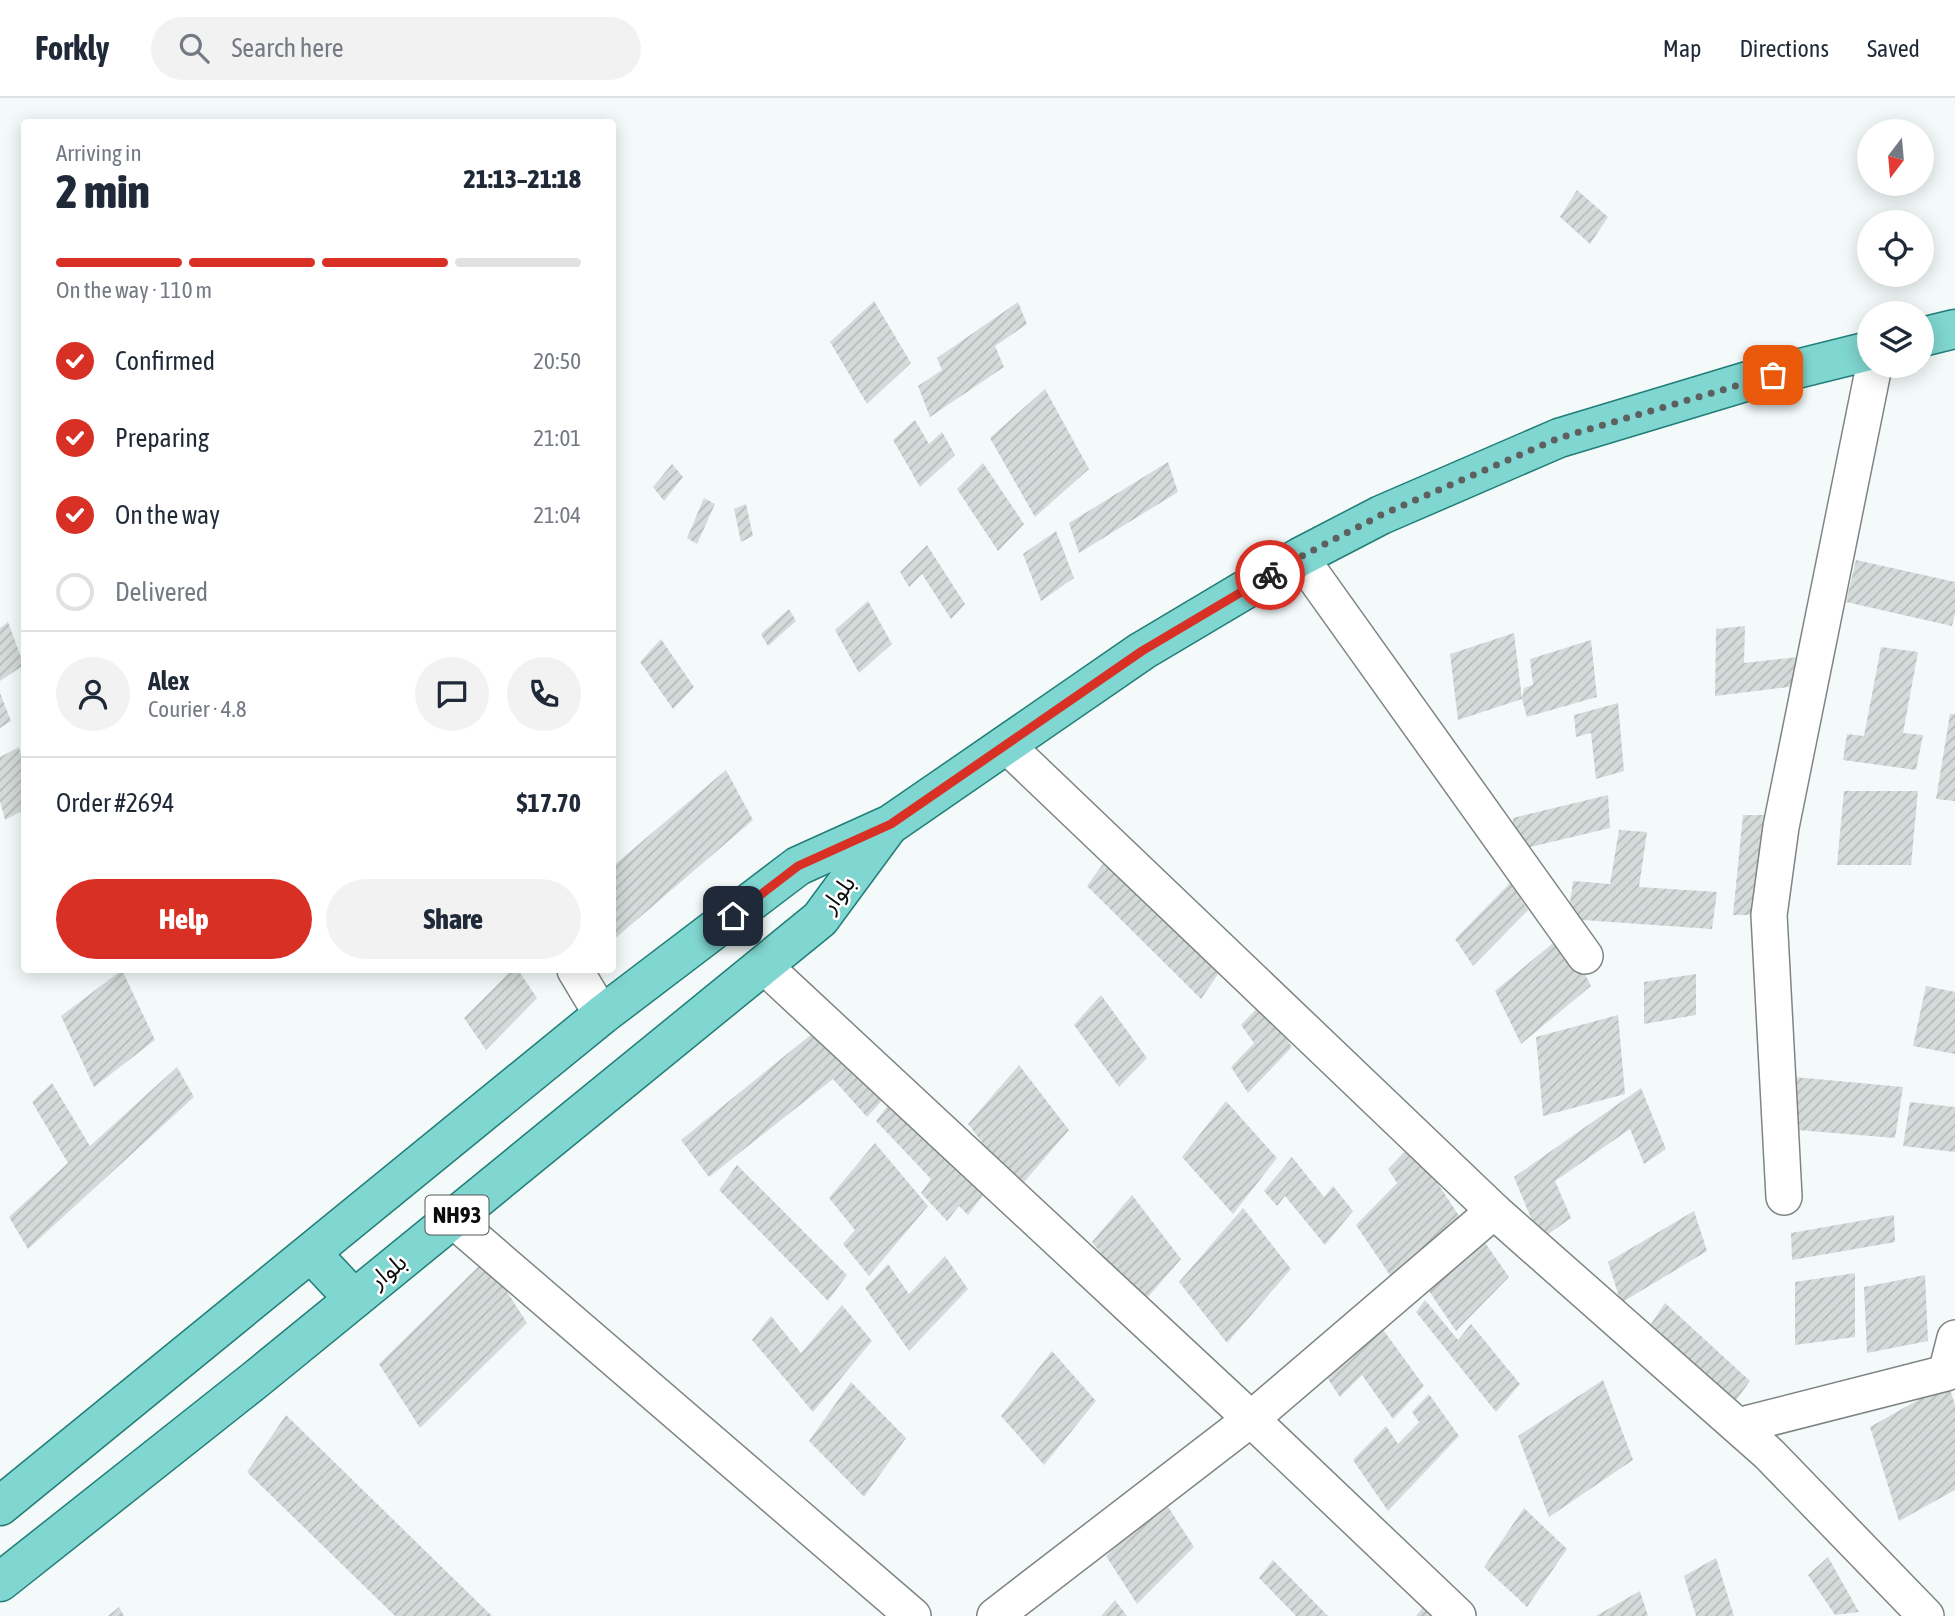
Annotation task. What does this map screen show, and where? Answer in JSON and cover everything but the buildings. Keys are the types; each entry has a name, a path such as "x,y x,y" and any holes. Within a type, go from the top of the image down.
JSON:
{"main road":[{"path":"1934,334 1955,329"},
{"name":"NH93","path":"891,824 1142,651 1300,557 1381,515 1559,438 1748,381 1857,354"},
{"name":"بلوار","path":"0,1582 354,1299 820,919 891,824"},
{"name":"بلوار","path":"0,1506 602,1015 798,866 891,824"},
{"path":"311,1253 354,1299"}],"street":[{"path":"1784,1197 1769,915 1780,827 1872,378"},
{"path":"1300,557 1585,956"},
{"path":"1006,744 1494,1211 1769,1454 1926,1616"},
{"path":"763,965 1251,1419 1458,1616"},
{"path":"577,973 602,1015"},
{"path":"995,1616 1251,1419 1494,1211"},
{"path":"452,1219 913,1616"},
{"path":"1738,1426 1946,1373 1955,1338"}],"way so far":[{"path":"1270,575 1381,515 1559,438 1773,375"}],"route":[{"path":"733,916 798,866 891,824 1142,651 1270,575"}]}
